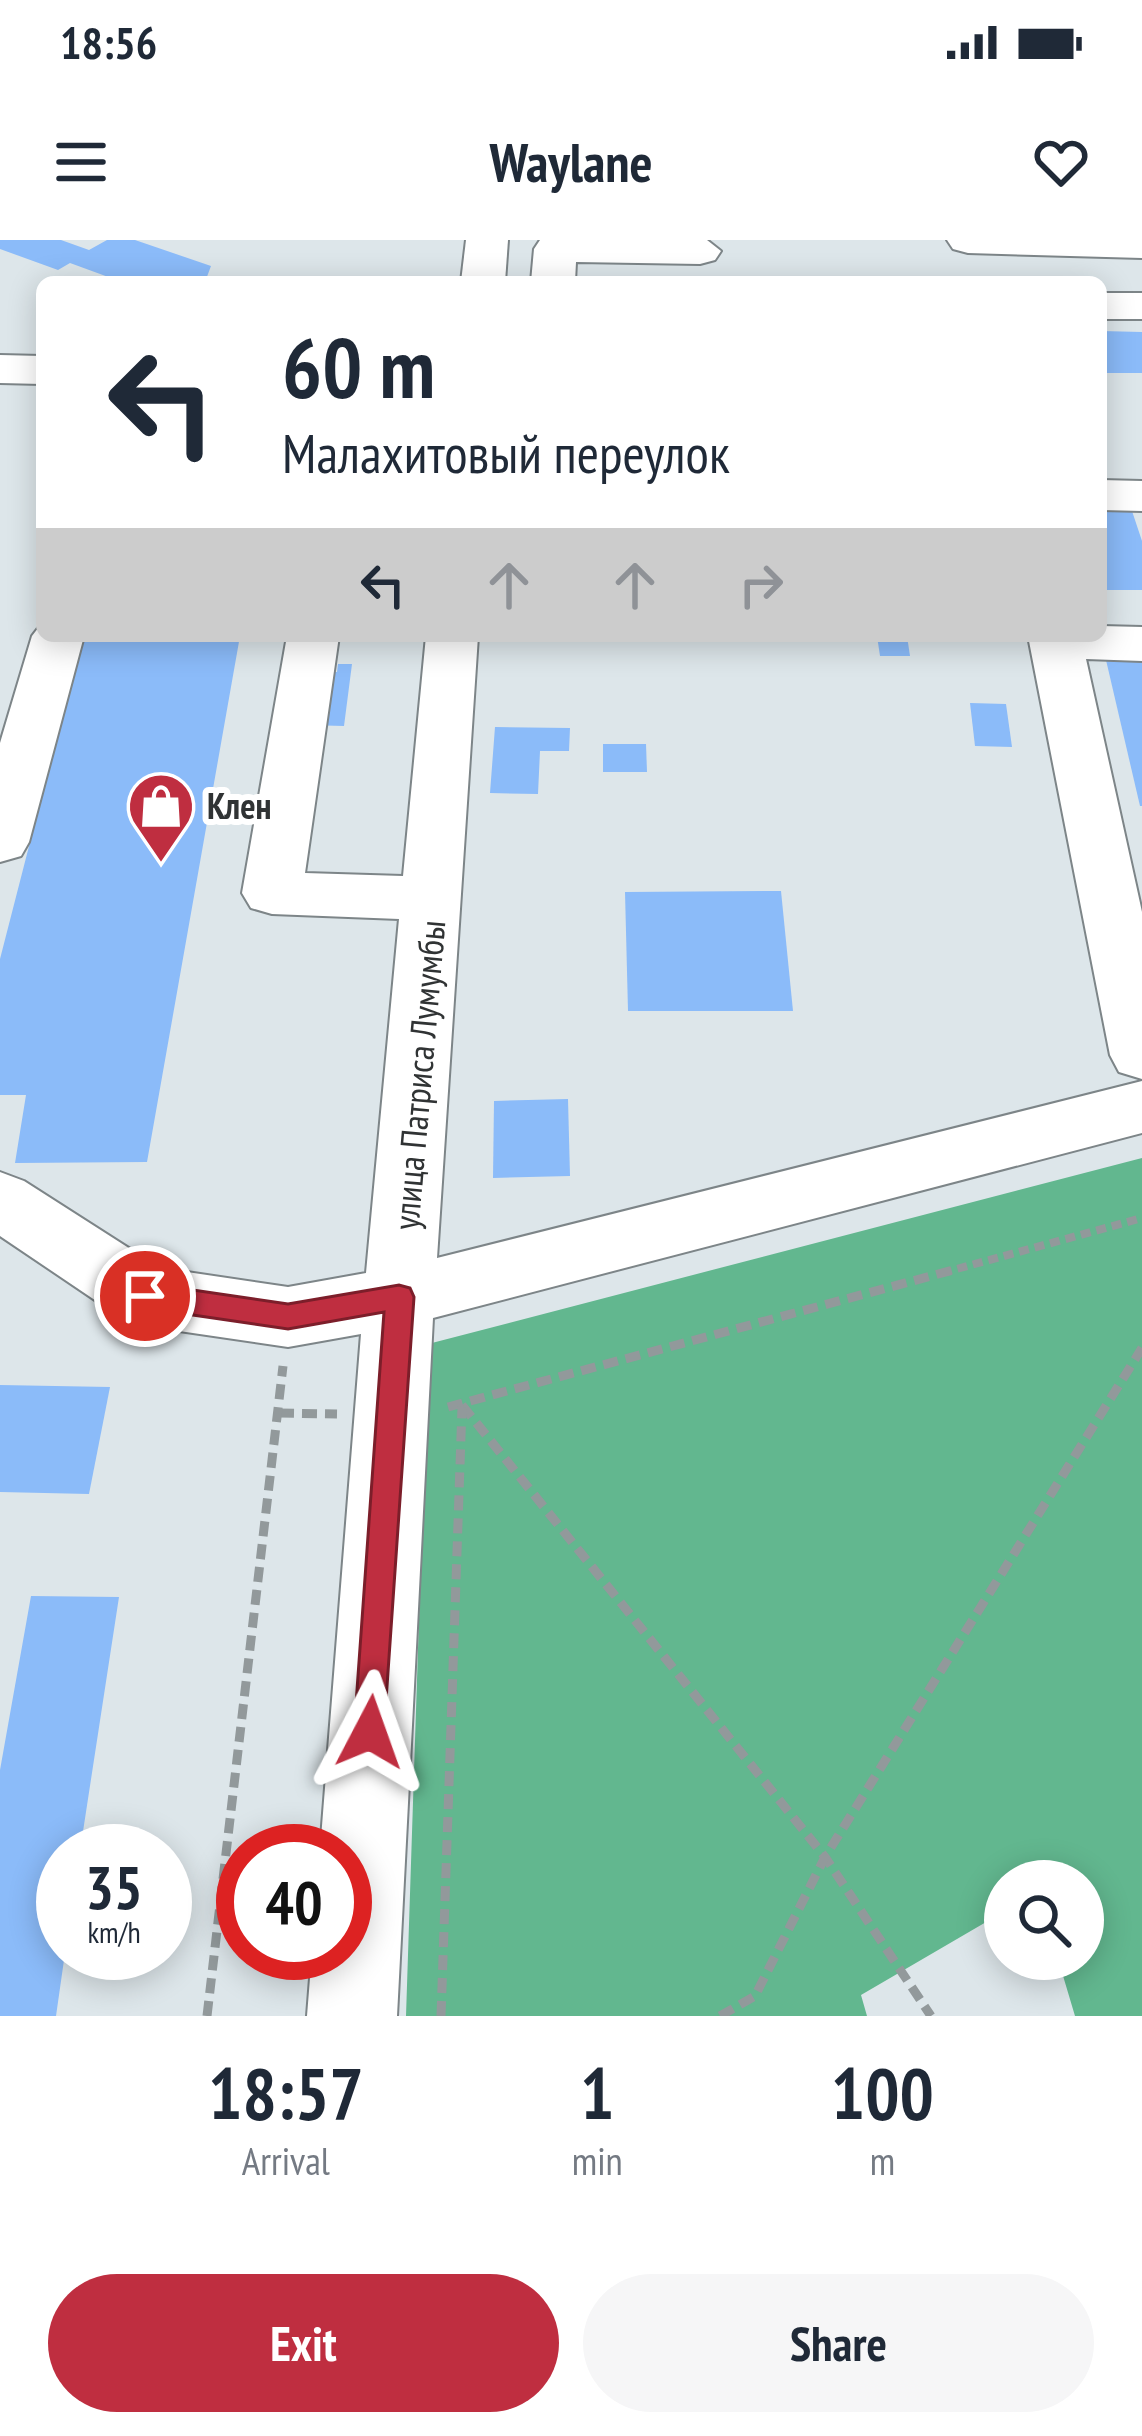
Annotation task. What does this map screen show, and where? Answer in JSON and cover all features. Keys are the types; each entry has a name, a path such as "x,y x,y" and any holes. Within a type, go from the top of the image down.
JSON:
{"street":[{"path":"484,276 487,240"},
{"path":"503,240 554,266 700,251"},
{"path":"978,276 969,240 1142,245"},
{"path":"1107,305 1142,306"},
{"path":"0,369 36,370"},
{"path":"1107,495 1142,496"},
{"path":"0,842 56,642"},
{"path":"312,642 272,893 434,899"},
{"name":"улица Патриса Лумумбы","path":"352,2016 399,1297 452,642"},
{"path":"1055,642 1142,1055"},
{"path":"1107,642 1142,644"},
{"path":"3,1206 145,1296 288,1317 399,1297 1142,1107"}],"path":[{"path":"279,1413 392,1414 462,1405 1142,1218"},
{"path":"207,2016 288,1317"},
{"path":"720,2016 754,1996 825,1857 1142,1348"},
{"path":"462,1405 825,1857 931,2016"},
{"path":"441,2016 462,1405"}],"green space":[{"path":"1142,1158 1142,2016 1075,2016 1064,1980 1104,1980 1104,1860 984,1860 984,1923 861,1995 867,2016 406,2016 428,1344"}],"building":[{"path":"0,240 61,240 89,250 107,240 135,240 211,266 207,276 106,276 70,263 58,270 0,249"},
{"path":"1107,331 1142,332 1142,373 1107,373"},
{"path":"1107,508 1131,508 1142,541 1142,590 1107,590"},
{"path":"81,642 239,642 147,1162 15,1163 26,1095 0,1095 0,959"},
{"path":"878,642 908,642 910,656 880,656"},
{"path":"1106,660 1142,660 1142,806 1140,806"},
{"path":"338,664 352,664 344,726 306,725 314,672 337,672"},
{"path":"970,703 1006,704 1012,747 975,746"},
{"path":"495,727 570,728 569,751 540,751 538,794 490,793"},
{"path":"603,744 646,744 647,772 603,772"},
{"path":"781,891 793,1011 628,1011 625,892"},
{"path":"568,1099 570,1176 493,1178 494,1101"},
{"path":"0,1385 110,1387 89,1494 0,1492"},
{"path":"31,1596 119,1597 84,1824 36,1824 36,1980 61,1980 56,2016 0,2016 0,1770"}],"place":[{"name":"Клен","path":"161,865"}],"route":[{"path":"145,1296 288,1317 399,1297 370,1732"}]}
